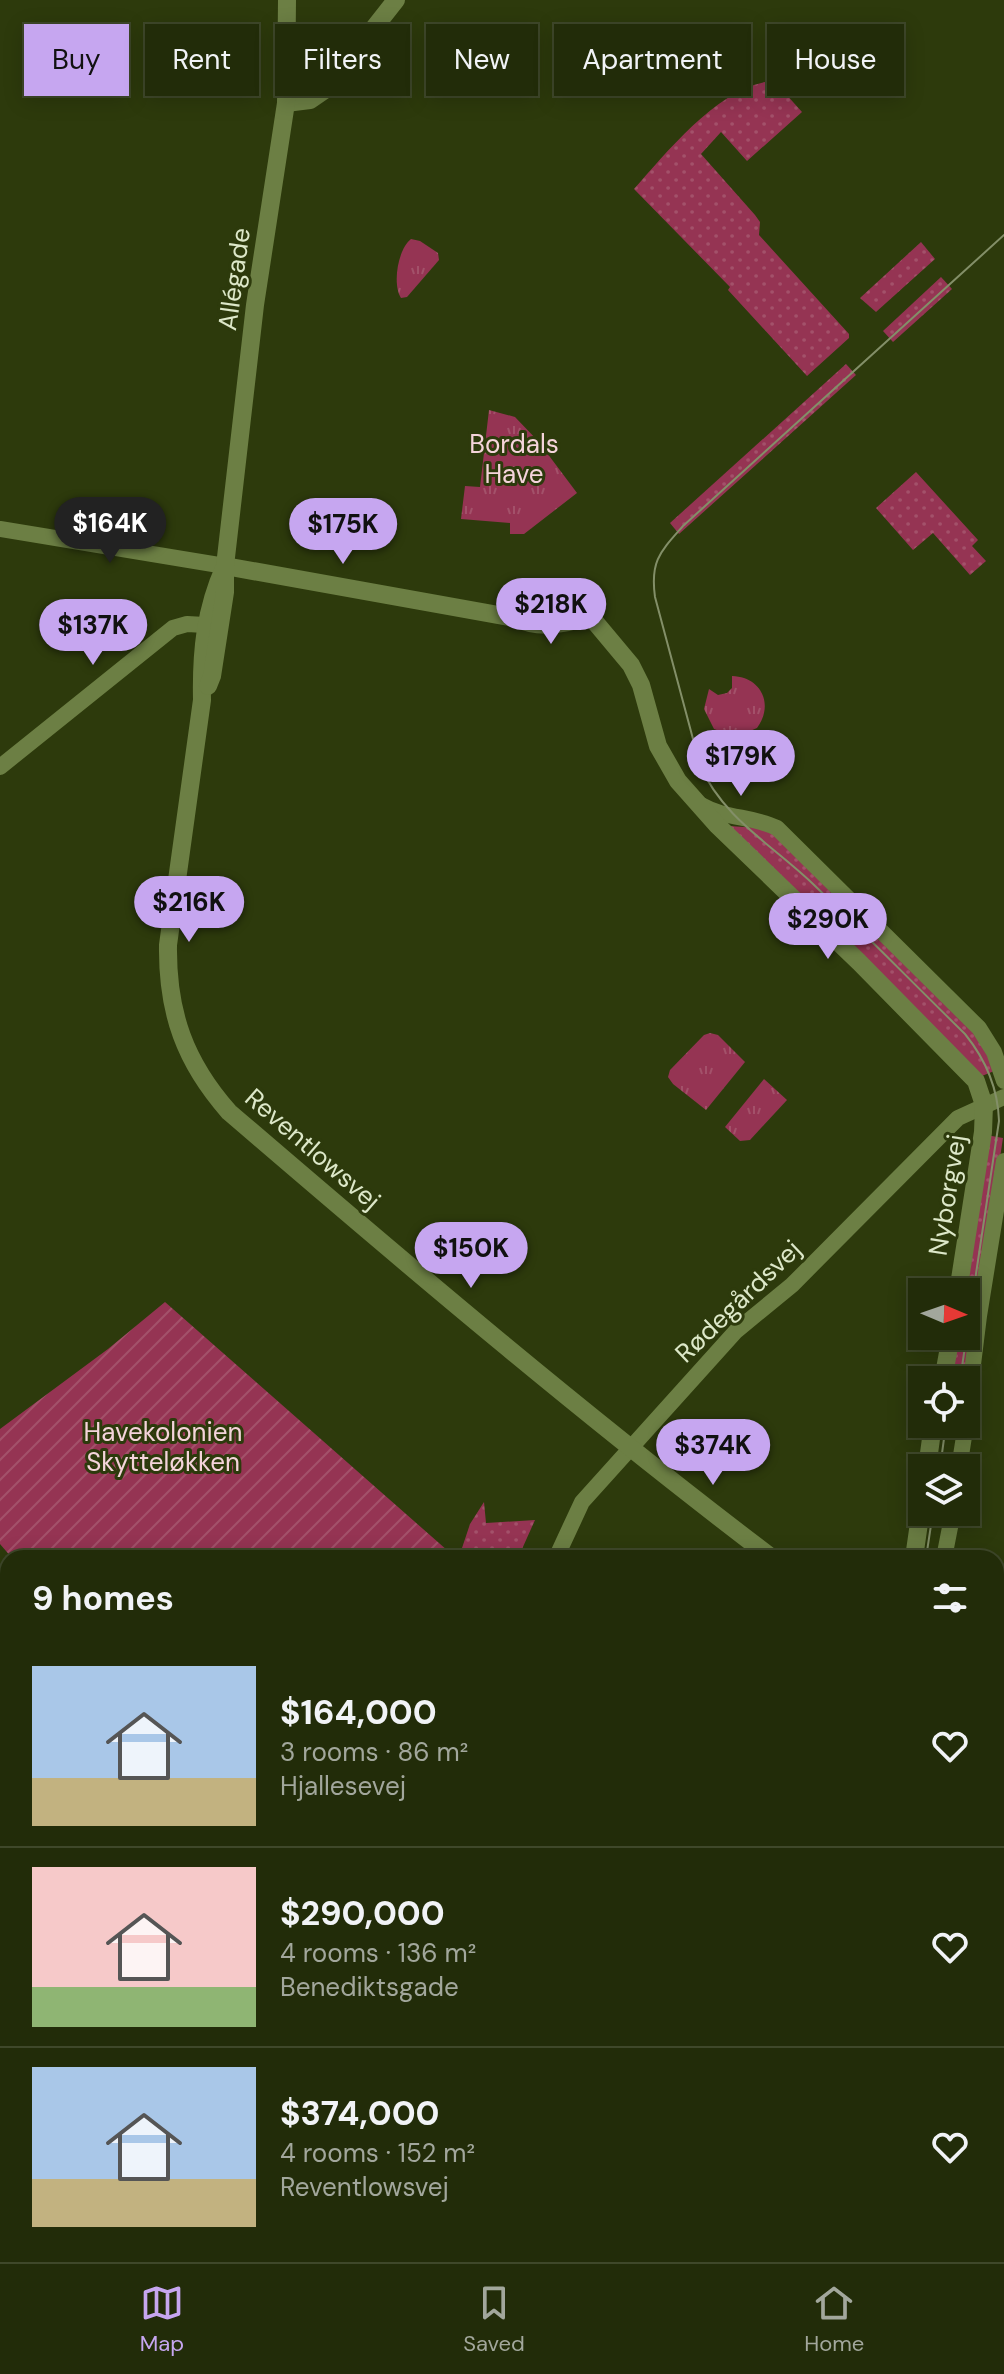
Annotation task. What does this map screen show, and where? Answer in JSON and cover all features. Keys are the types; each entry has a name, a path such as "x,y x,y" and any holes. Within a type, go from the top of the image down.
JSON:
{"main road":[{"name":"Allégade","path":"225,566 255,305 286,103 287,0"},
{"path":"286,103 310,100 326,89 396,0"},
{"path":"225,566 515,618 527,624 547,626 591,616"},
{"name":"Reventlowsvej","path":"225,566 213,592 205,625 202,700 168,945 167,973 171,1004 182,1041 207,1086 229,1112 629,1449 762,1550"},
{"name":"Reventlowsvej","path":"202,700 212,676 225,592 225,566"},
{"path":"515,618 562,606 575,598 631,665 641,685 658,746 678,781 717,825 961,1063 976,1081 984,1105"},
{"name":"Nyborgvej","path":"960,1278 983,1132 984,1105"},
{"path":"915,1550 919,1526"}],"street":[{"path":"0,529 225,566"},
{"path":"0,767 173,628 187,624 205,625"},
{"path":"700,805 723,816 777,828 979,1028 994,1052 1004,1081"},
{"name":"Rødegårdsvej","path":"560,1550 582,1502 736,1331 792,1285 958,1118 1004,1097"},
{"name":"Nyborgvej","path":"973,1366 1004,1161"},
{"path":"946,1550 950,1526"}],"green space":[{"path":"767,82 767,96 788,96 802,112 747,161 721,132 701,154 755,215 760,222 759,235 849,334 849,338 807,376 728,290 730,287 634,189 710,110 732,96 751,96 751,86"},
{"path":"411,239 438,253 439,260 407,297 401,298 397,284 398,267 403,250"},
{"path":"921,242 935,259 876,312 860,298"},
{"path":"941,277 952,289 893,342 883,331"},
{"path":"846,364 856,375 679,534 670,523"},
{"name":"Bordals Have","path":"489,410 515,417 538,441 577,493 524,534 510,534 510,523 461,519 465,486 480,487"},
{"path":"916,472 978,540 972,546 986,561 970,575 933,533 913,550 876,508"},
{"path":"732,676 751,681 758,687 764,702 762,719 757,728 736,737 714,729 704,709 709,689 718,695 727,693 732,688"},
{"path":"729,826 772,832 958,1011 984,1048 994,1071 982,1076"},
{"path":"704,1035 718,1035 745,1062 706,1110 668,1077 670,1070"},
{"path":"764,1079 787,1100 750,1140 740,1141 725,1127"},
{"path":"986,1135 1003,1138 980,1288 980,1278 968,1278"},
{"name":"Havekolonien Skytteløkken","path":"165,1302 447,1550 5,1550 0,1544 0,1429 108,1349"},
{"path":"952,1350 971,1350 968,1366 950,1366"},
{"path":"484,1502 486,1523 535,1520 522,1550 461,1550 470,1524"}],"tram line":[{"path":"962,1366 999,1121 990,1075 965,1034 812,883 749,829 709,783 700,765 655,597 654,574 658,558 683,526 1004,235"},
{"path":"942,1454 944,1438"},
{"path":"927,1550 931,1526"}]}
